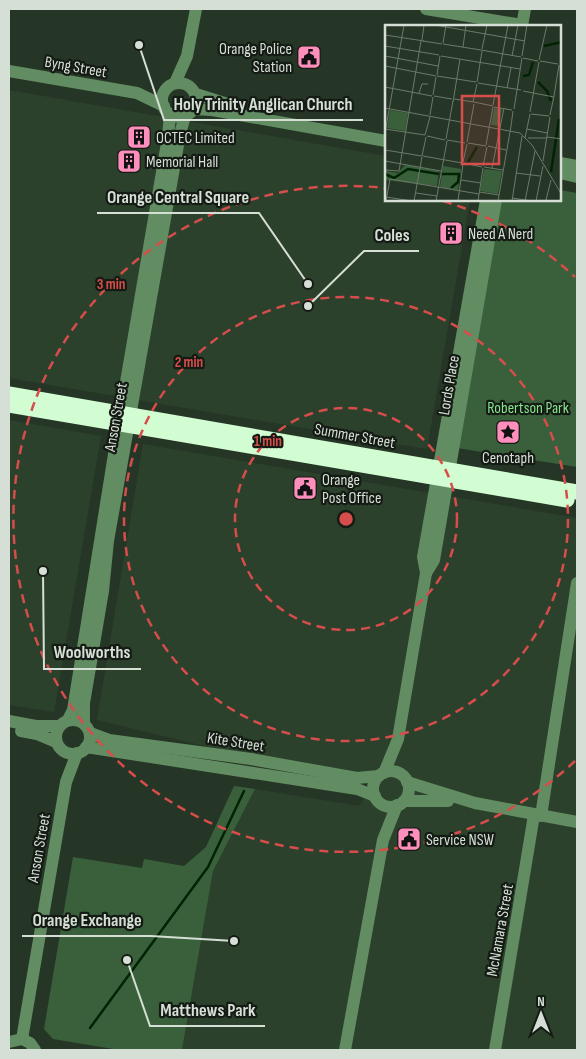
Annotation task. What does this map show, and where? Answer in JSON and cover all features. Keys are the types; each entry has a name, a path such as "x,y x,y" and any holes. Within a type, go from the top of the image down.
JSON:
{"highway":[{"name":"Summer Street","path":"9,394 125,419 443,474 577,502"},
{"name":"Summer Street","path":"9,405 125,419"},
{"name":"Summer Street","path":"443,474 577,492"}],"street":[{"path":"170,86 187,56 196,9"},
{"path":"426,9 516,25"},
{"path":"522,25 525,9"},
{"path":"187,56 193,90 263,112 385,133"},
{"name":"Byng Street","path":"9,71 137,93 167,110 189,112"},
{"name":"Byng Street","path":"137,93 170,86 193,90"},
{"name":"Anson Street","path":"22,1038 66,782 82,750 87,728 84,703 103,591 125,419 168,137 167,110 162,97 170,86"},
{"name":"Anson Street","path":"66,782 56,731 73,710 125,419 180,134 189,112 193,90"},
{"path":"189,112 212,110 385,141"},
{"path":"561,163 577,166"},
{"path":"561,174 577,177"},
{"name":"Lords Place","path":"443,474 486,201"},
{"name":"Lords Place","path":"382,774 398,739 426,573 423,558 443,474 496,201"},
{"name":"McNamara Street","path":"495,1050 538,815 577,583"},
{"path":"9,721 36,726 64,723"},
{"name":"Kite Street","path":"64,723 87,728 110,740 251,759 356,778 382,774"},
{"path":"9,729 37,734 59,746"},
{"name":"Lords Place","path":"398,739 404,779"},
{"name":"Kite Street","path":"59,746 356,789 377,800"},
{"path":"382,840 374,786 382,774 394,772 404,779 475,803"},
{"path":"345,1050 382,840 400,803 408,792 404,779"},
{"path":"377,800 385,806 428,800 475,803 577,822"},
{"path":"9,1042 22,1038 30,1043 35,1050"}],"shaded area":[{"path":"9,90 385,156 385,201 470,201 427,449 9,378"},
{"path":"9,420 101,436 54,712 9,705"},
{"path":"143,444 577,518 577,1050 182,1050 213,871 255,789 359,806 378,776 283,765 97,720"}],"green space":[{"name":"Robertson Park","path":"561,190 577,193 577,467 457,448 500,201 561,201"},
{"path":"234,786 255,789 213,871 182,1050 119,1050 53,1039 44,1029 73,857 142,868 144,859 184,866 206,847"}],"waterway":[{"path":"90,1028 208,867 244,791"}],"place":[{"name":"Holy Trinity Anglican Church","path":"139,45"},
{"name":"Orange Police Station","path":"309,57"},
{"name":"OCTEC Limited","path":"139,137"},
{"name":"Memorial Hall","path":"129,161"},
{"name":"Need A Nerd","path":"451,233"},
{"name":"Orange Central Square","path":"308,284"},
{"name":"Coles","path":"308,306"},
{"name":"Cenotaph","path":"508,432"},
{"name":"Orange Post Office","path":"305,488"},
{"name":"Woolworths","path":"43,571"},
{"name":"Service NSW","path":"409,839"},
{"name":"Orange Exchange","path":"234,941"},
{"name":"Matthews Park","path":"127,960"}]}
